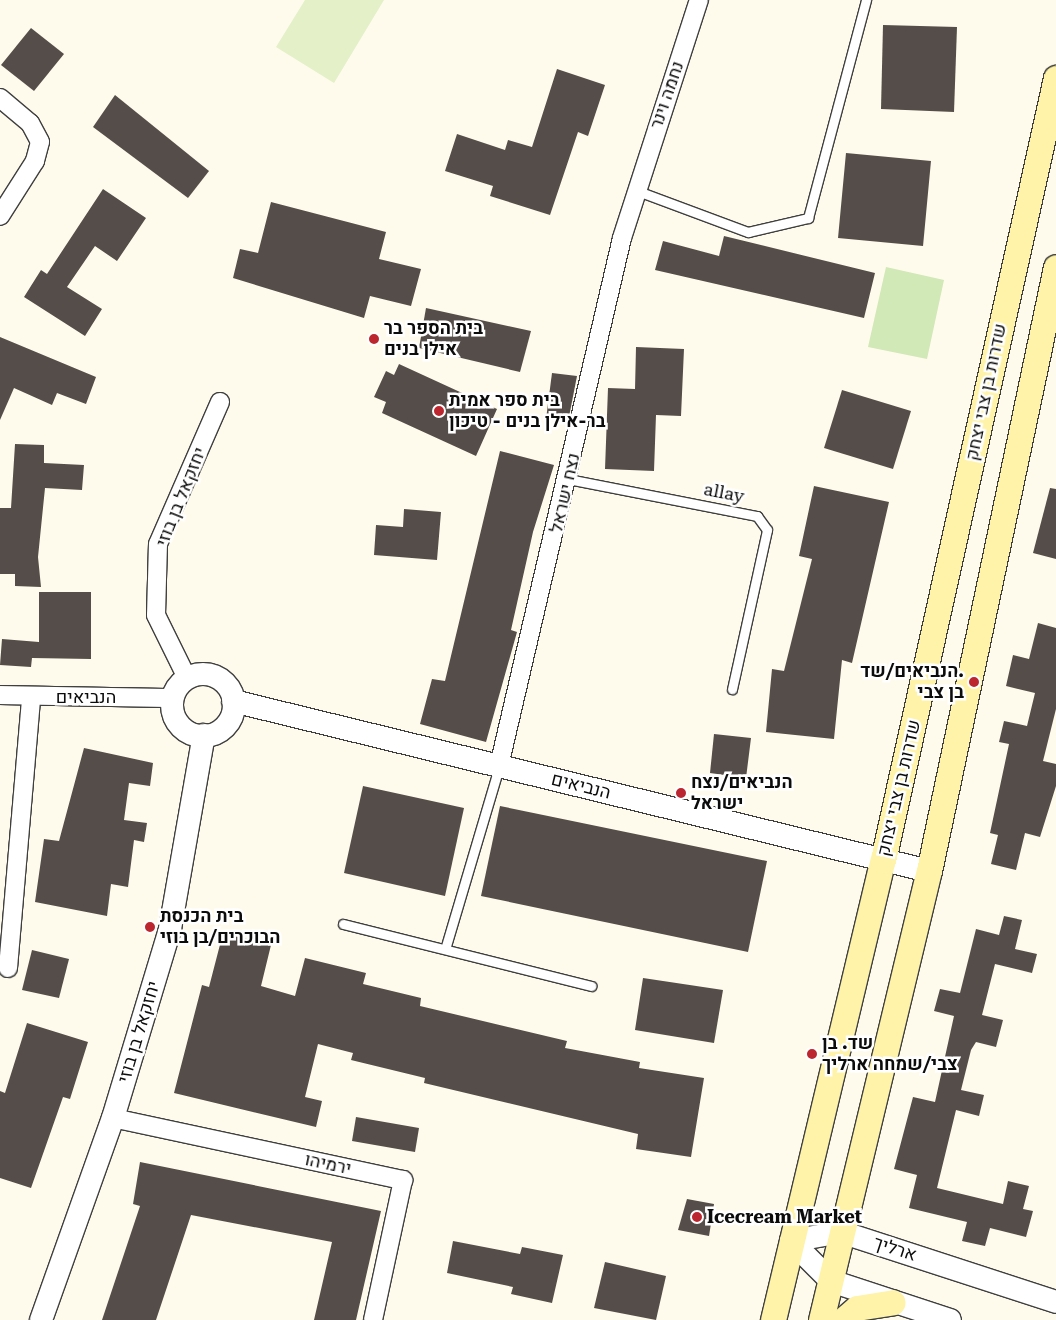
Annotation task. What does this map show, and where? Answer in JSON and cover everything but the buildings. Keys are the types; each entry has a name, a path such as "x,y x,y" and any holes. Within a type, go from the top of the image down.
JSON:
{"main road":[{"name":"שדרות בן צבי יצחק","path":"773,1320 883,860 1056,78"},
{"path":"821,1320 929,872 1056,267"},
{"path":"843,1320 858,1308 894,1302"}],"street":[{"name":"נחמה וינר","path":"635,190 699,0"},
{"path":"0,98 30,123 40,142 35,161 0,216"},
{"name":"נצח ישראל","path":"499,766 635,190"},
{"name":"יחזקאל בן בוזי","path":"187,678 156,615 158,544 220,402"},
{"path":"199,674 219,679 233,701 227,724 204,735 178,724 172,698 187,678 199,674"},
{"name":"הנביאים","path":"0,695 172,698"},
{"path":"8,968 31,696"},
{"name":"הנביאים","path":"233,701 929,872"},
{"name":"יחזקאל בן בוזי","path":"42,1320 114,1118 170,929 204,735"},
{"name":"ירמיהו","path":"114,1118 403,1180 373,1320"},
{"name":"ארליך","path":"791,1241 841,1232 1056,1302"},
{"path":"791,1241 830,1281 950,1320"}],"lane":[{"path":"635,190 748,232 808,218 866,0"},
{"name":"allay","path":"568,479 757,516 768,530 732,689"},
{"path":"446,946 499,766"},
{"path":"343,924 446,946 591,986"}],"green space":[{"path":"305,0 384,0 334,83 276,47"},
{"path":"886,267 944,280 927,359 868,347"}],"place":[{"name":"בית הספר בר אילן בנים","path":"374,339"},
{"name":"בית ספר אמית בר-אילן בנים - טיכון","path":"439,411"},
{"name":"הנביאים/שד. בן צבי","path":"974,682"},
{"name":"הנביאים/נצח ישראל","path":"681,793"},
{"name":"בית הכנסת הבוכרים/בן בוזי","path":"150,927"},
{"name":"שד. בן צבי/שמחה ארליך","path":"812,1054"},
{"name":"Icecream Market","path":"697,1217"}]}
